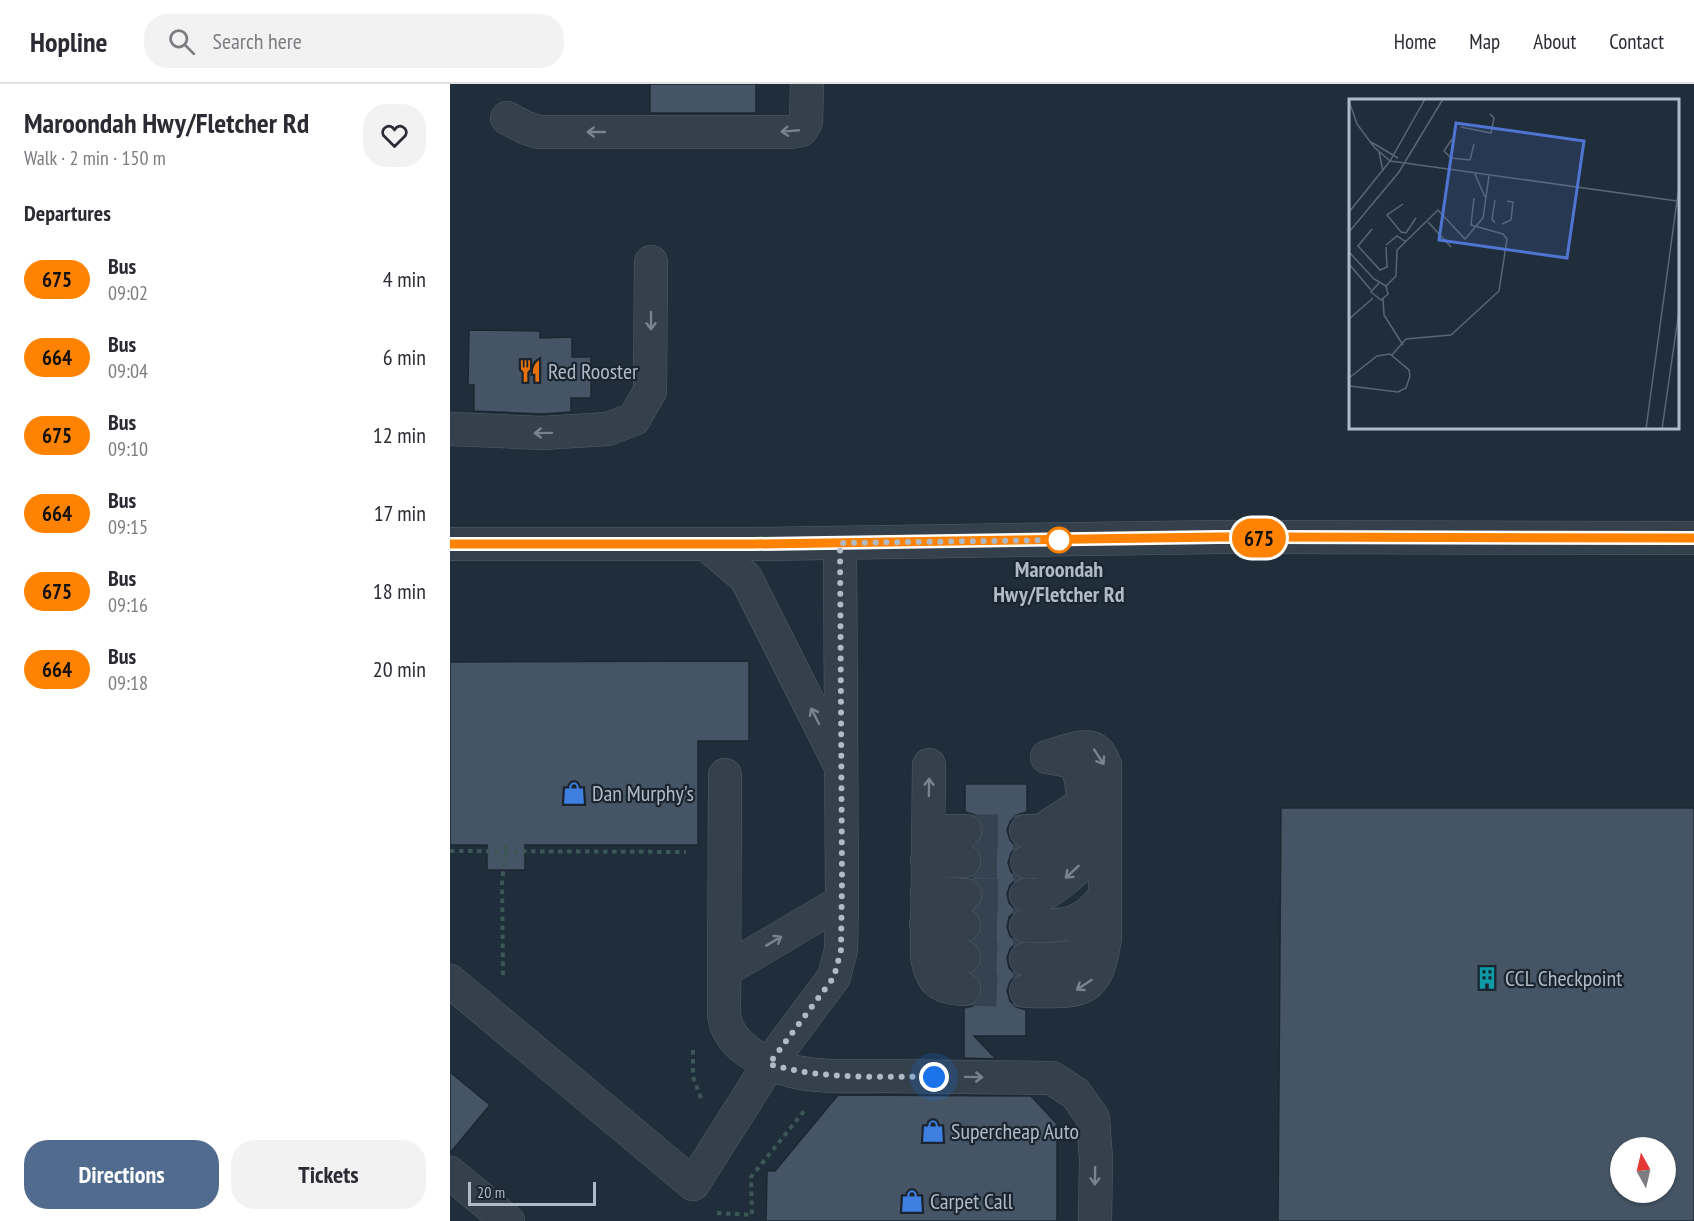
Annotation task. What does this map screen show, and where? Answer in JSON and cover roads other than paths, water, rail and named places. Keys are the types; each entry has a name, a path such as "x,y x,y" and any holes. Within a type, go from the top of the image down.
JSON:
{"street":[{"path":"507,118 539,132 790,132 801,130 806,122 807,84"},
{"path":"450,429 542,434 608,429 634,419 650,391 651,262"},
{"path":"450,544 706,545 1219,537 1694,538"},
{"path":"450,981 693,1184 769,1064 834,977 841,950 840,543"},
{"path":"706,545 746,578 842,768"},
{"path":"1026,975 1084,952 1105,928 1105,896 1105,765 1101,756 1092,748 1047,757 1065,760 1076,766 1081,777 1084,859 1075,871 1026,910 1067,925 1080,920 1094,910 1105,896"},
{"path":"929,765 927,956 930,971 938,982 947,989 964,989"},
{"path":"725,775 725,1025 735,1041 769,1064 795,1072 839,1076 1052,1078 1076,1094 1093,1118 1096,1159 1095,1221"},
{"path":"1026,846 1041,831 1084,818"},
{"path":"927,877 965,846"},
{"path":"927,877 964,910"},
{"path":"724,971 842,901"},
{"path":"927,956 964,957"},
{"path":"450,1173 508,1221"}],"tunnel":[{"path":"965,831 1026,831"},
{"path":"964,861 1027,862"},
{"path":"965,895 1026,895"},
{"path":"964,925 1026,926"},
{"path":"964,957 1026,959"},
{"path":"964,989 1026,991"}],"place":[{"name":"Red Rooster","path":"530,371"},
{"name":"Maroondah Hwy/Fletcher Rd","path":"1059,540"},
{"name":"Dan Murphy's","path":"574,793"},
{"name":"CCL Checkpoint","path":"1487,978"},
{"name":"Supercheap Auto","path":"933,1131"},
{"name":"Carpet Call","path":"912,1201"}]}
